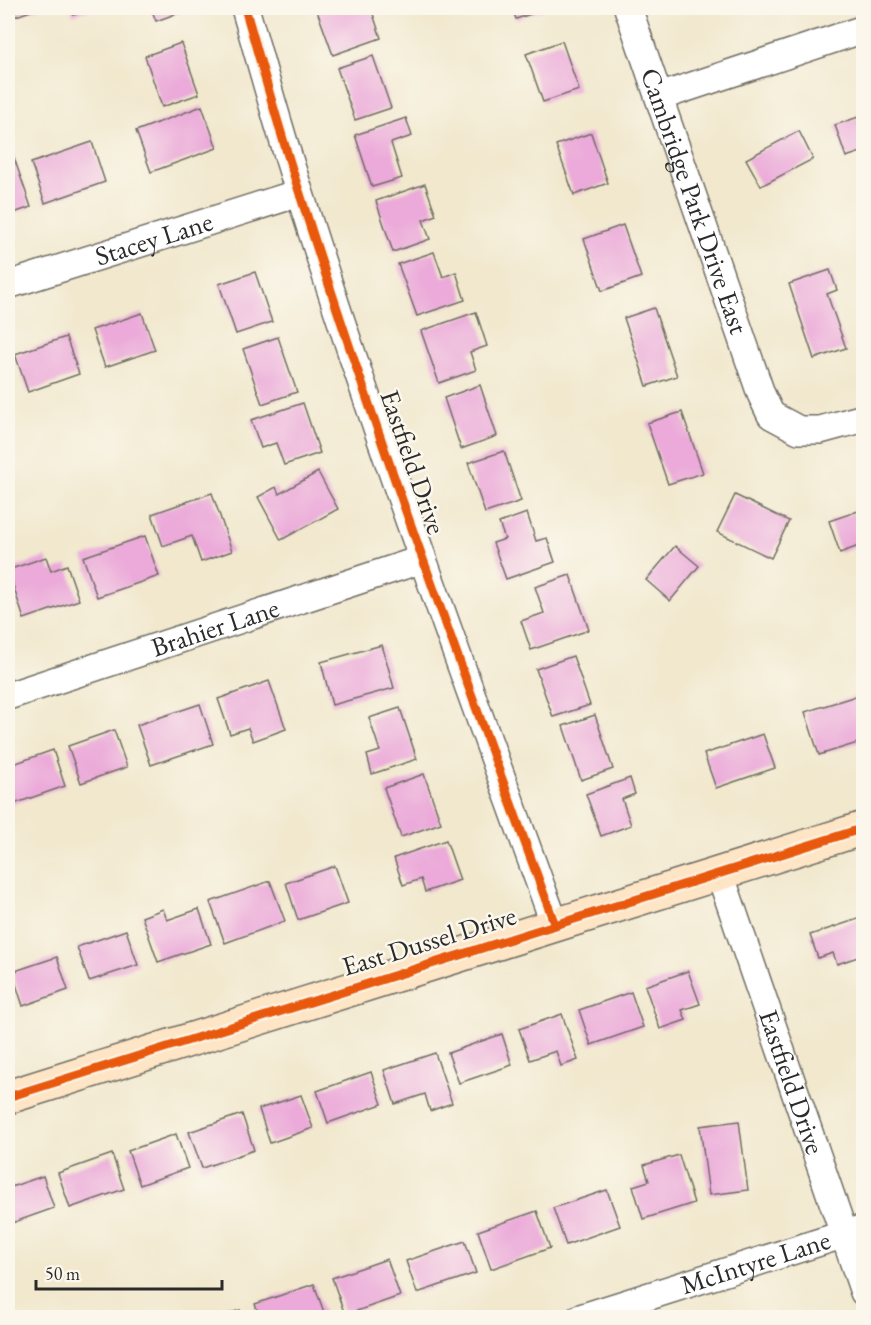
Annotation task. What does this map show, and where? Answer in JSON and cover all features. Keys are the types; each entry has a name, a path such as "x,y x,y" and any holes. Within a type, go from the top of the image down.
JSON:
{"street":[{"name":"Eastfield Drive","path":"245,8 299,193 423,559 555,925"},
{"name":"Cambridge Park Drive East","path":"628,8 761,394 771,415 800,430 820,430 864,418"},
{"path":"659,97 864,29"},
{"name":"Stacey Lane","path":"8,285 299,193"},
{"name":"Brahier Lane","path":"8,696 423,559"},
{"name":"East Dussel Drive","path":"8,1097 864,828"},
{"name":"Eastfield Drive","path":"720,874 854,1231 864,1292"},
{"name":"McIntyre Lane","path":"580,1317 854,1231"}],"building":[{"path":"8,8 39,8 8,19"},
{"path":"71,8 95,8 73,15"},
{"path":"151,8 192,8 156,21"},
{"path":"316,8 371,8 381,38 333,55"},
{"path":"512,8 548,8 516,19"},
{"path":"562,41 579,90 543,102 526,54"},
{"path":"181,43 199,94 162,107 145,56"},
{"path":"373,56 391,108 355,120 337,68"},
{"path":"202,106 217,148 151,172 136,131"},
{"path":"864,115 864,151 846,157 835,125"},
{"path":"406,118 412,136 391,143 402,178 372,187 355,135"},
{"path":"799,131 813,159 761,186 746,159"},
{"path":"591,133 608,183 574,195 556,145"},
{"path":"92,142 105,182 45,203 31,163"},
{"path":"11,149 31,207 8,215 8,150"},
{"path":"425,184 436,215 423,220 430,239 393,252 376,201"},
{"path":"623,225 641,277 602,291 584,239"},
{"path":"434,252 443,277 456,272 465,300 417,316 398,264"},
{"path":"830,270 837,290 827,294 846,348 814,359 789,284"},
{"path":"255,272 272,322 236,334 219,284"},
{"path":"654,308 677,376 647,386 624,318"},
{"path":"476,312 487,346 470,352 476,370 439,383 421,331"},
{"path":"142,313 155,350 105,367 92,330"},
{"path":"66,337 79,374 28,392 15,354"},
{"path":"278,337 297,392 262,404 243,349"},
{"path":"480,385 497,436 461,449 444,398"},
{"path":"303,403 320,453 284,465 276,443 261,448 251,420"},
{"path":"682,412 703,473 668,484 647,423"},
{"path":"504,451 521,501 485,513 468,463"},
{"path":"318,472 338,509 281,540 258,497 276,487 279,494"},
{"path":"212,493 232,551 201,562 192,536 163,546 152,514"},
{"path":"735,495 789,521 771,558 717,532"},
{"path":"864,509 864,544 840,553 829,521"},
{"path":"527,513 536,541 547,538 555,562 506,579 493,543 505,539 499,523"},
{"path":"145,536 159,576 97,597 83,557"},
{"path":"675,546 699,566 670,601 646,580"},
{"path":"46,557 51,571 67,565 79,600 24,619 8,570"},
{"path":"570,575 589,630 531,650 521,621 544,613 535,587"},
{"path":"382,645 394,688 332,705 321,662"},
{"path":"573,656 590,705 553,717 536,669"},
{"path":"269,681 286,729 253,741 248,728 230,734 218,699"},
{"path":"856,696 864,719 864,741 819,755 805,712"},
{"path":"200,704 213,744 151,765 137,725"},
{"path":"400,708 417,759 372,774 367,755 380,751 369,718"},
{"path":"595,715 613,769 581,780 563,726"},
{"path":"114,730 127,767 81,783 68,746"},
{"path":"763,734 775,768 716,788 704,754"},
{"path":"53,750 65,786 8,806 8,766"},
{"path":"424,774 441,823 401,837 384,788"},
{"path":"630,778 635,794 622,799 631,825 601,836 586,794"},
{"path":"446,840 460,880 425,892 421,879 403,885 394,858"},
{"path":"335,866 348,903 298,920 286,883"},
{"path":"270,881 285,921 225,943 210,902"},
{"path":"163,909 167,920 199,909 211,944 158,962 142,917"},
{"path":"864,917 864,955 837,964 833,953 818,958 810,935"},
{"path":"126,930 138,965 89,981 77,947"},
{"path":"57,957 68,990 23,1006 12,972"},
{"path":"688,971 700,1004 682,1010 686,1020 660,1029 645,986"},
{"path":"631,992 643,1027 591,1045 579,1010"},
{"path":"562,1014 578,1060 561,1066 556,1051 530,1060 519,1029"},
{"path":"502,1034 512,1065 459,1083 448,1053"},
{"path":"435,1053 452,1103 430,1111 425,1094 395,1104 384,1070"},
{"path":"371,1072 382,1104 328,1123 317,1091"},
{"path":"301,1095 313,1128 270,1143 259,1109"},
{"path":"242,1114 254,1150 202,1168 189,1132"},
{"path":"739,1121 748,1190 709,1195 700,1126"},
{"path":"176,1134 188,1168 140,1185 128,1151"},
{"path":"112,1154 124,1189 70,1208 58,1173"},
{"path":"679,1155 694,1203 643,1219 633,1186 649,1181 644,1165"},
{"path":"43,1176 54,1208 9,1224 8,1188"},
{"path":"607,1190 620,1226 566,1245 553,1208"},
{"path":"537,1211 550,1248 491,1269 478,1231"},
{"path":"465,1241 476,1273 417,1293 406,1261"},
{"path":"387,1259 400,1296 345,1315 332,1278"},
{"path":"314,1284 326,1318 260,1318 255,1304"},
{"path":"240,1310 242,1318 218,1318 218,1317"}],"cycle path":[{"path":"245,8 293,171 360,378 423,561 555,925"},
{"path":"8,1097 864,828"}]}
